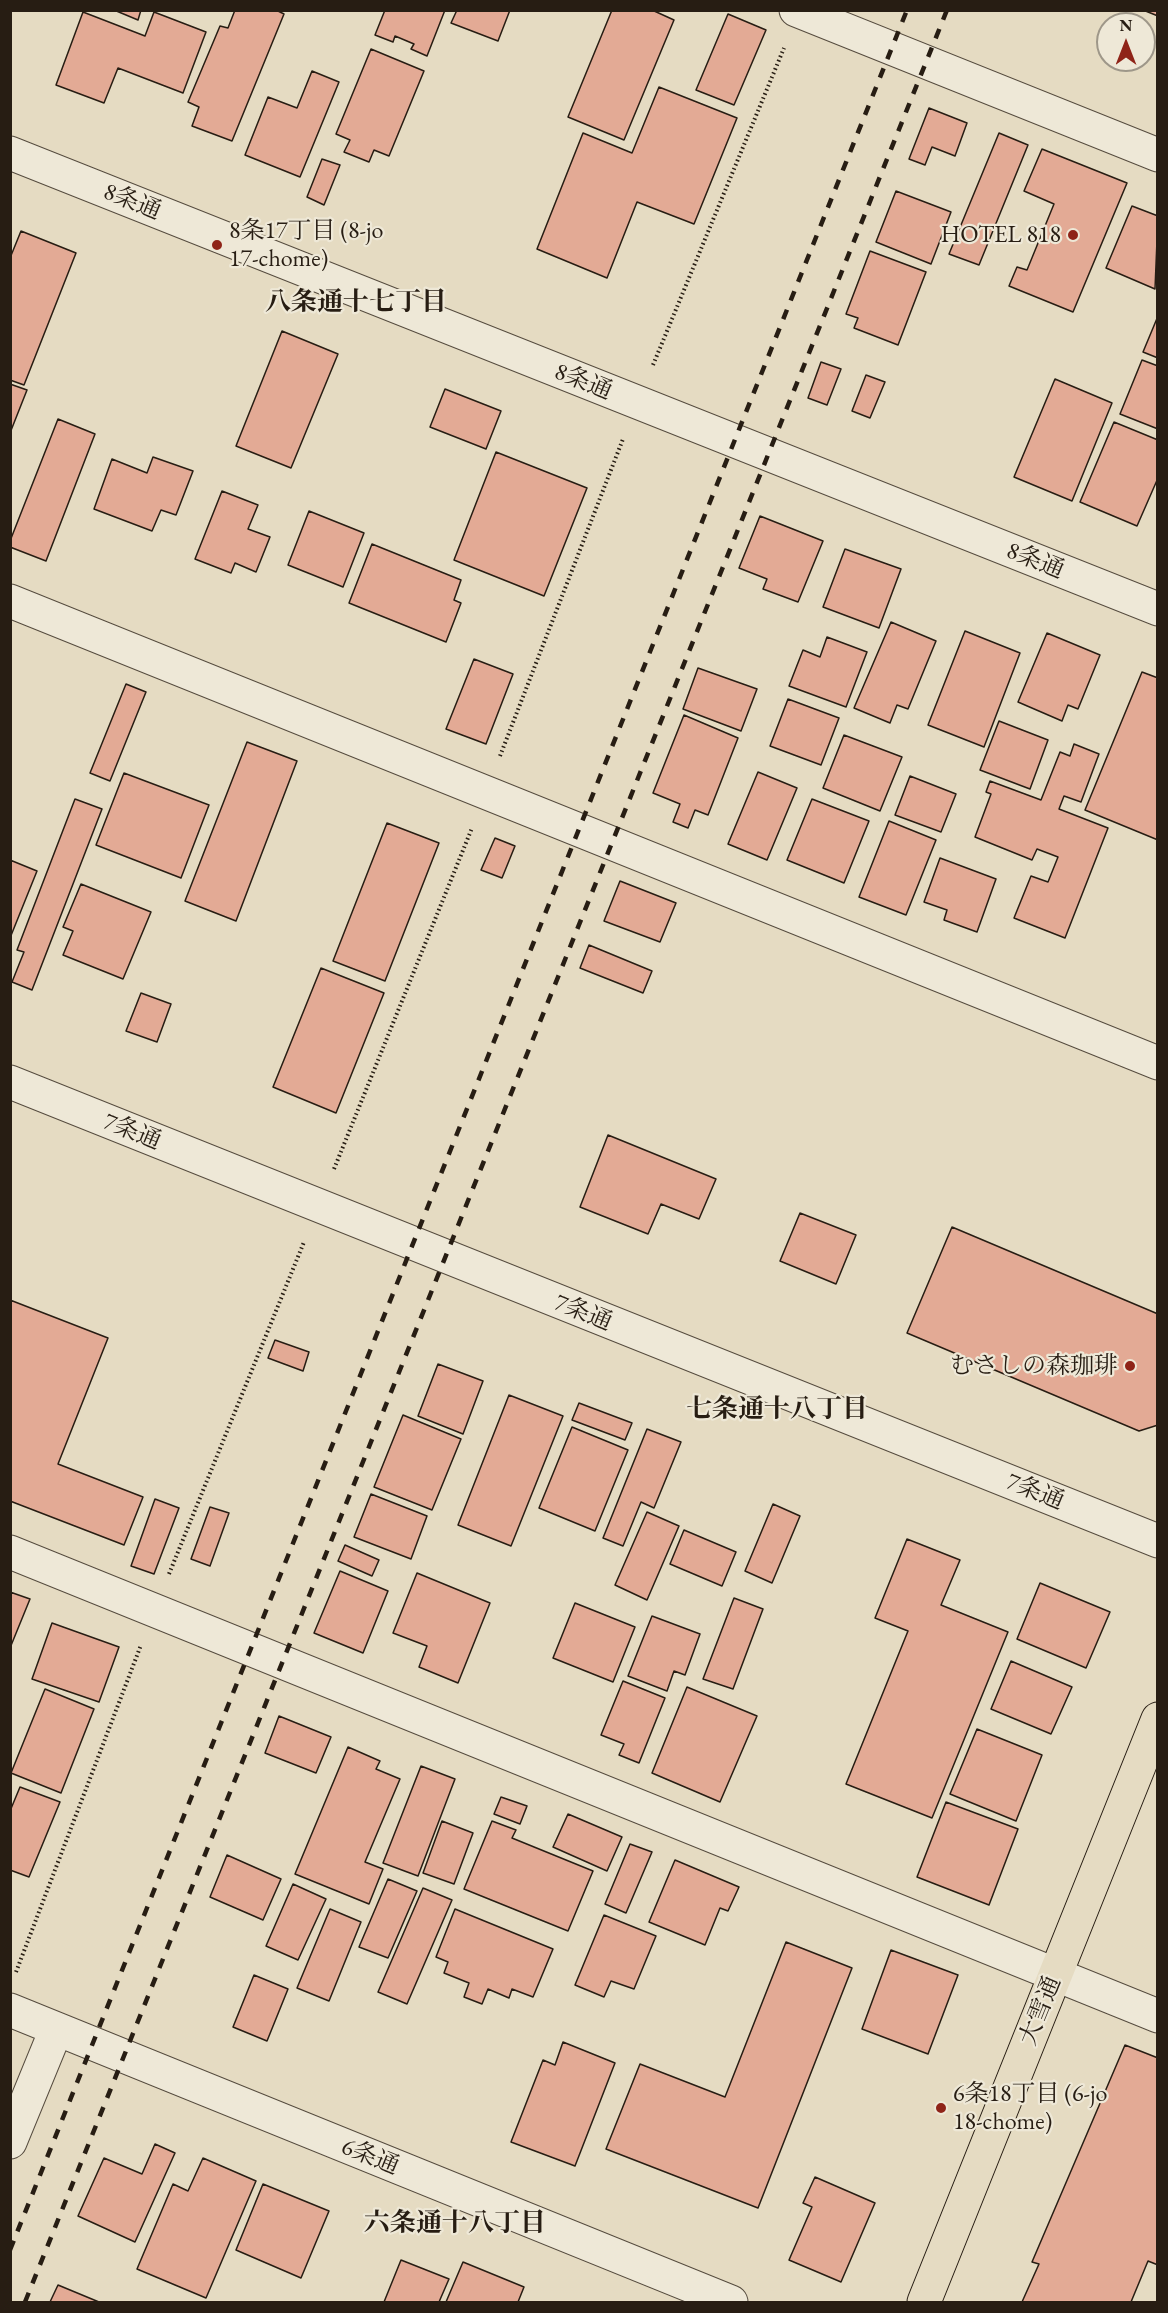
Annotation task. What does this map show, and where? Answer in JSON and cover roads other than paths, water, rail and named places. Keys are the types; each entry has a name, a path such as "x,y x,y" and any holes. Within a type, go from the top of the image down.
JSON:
{"highway":[{"name":"大雪通","path":"924,2302 1158,1719"}],"street":[{"path":"798,11 1158,155"},
{"name":"8条通","path":"10,153 637,404 1158,609"},
{"path":"10,601 1158,1063"},
{"name":"7条通","path":"10,1082 319,1208 1158,1541"},
{"path":"10,1552 1158,2016"},
{"name":"6条通","path":"10,2010 731,2302"},
{"path":"10,2142 56,2030"}],"railway":[{"path":"10,2250 907,10"},
{"path":"25,2302 947,10"}],"place":[{"name":"HOTEL 818","path":"1073,235"},
{"name":"8条17丁目 (8-jo 17-chome)","path":"217,245"},
{"name":"むさしの森珈琲","path":"1130,1366"},
{"name":"6条18丁目 (6-jo 18-chome)","path":"941,2108"}],"district":[{"name":"八条通十七丁目","path":"356,303"},
{"name":"七条通十八丁目","path":"777,1410"},
{"name":"六条通十八丁目","path":"455,2224"}]}
